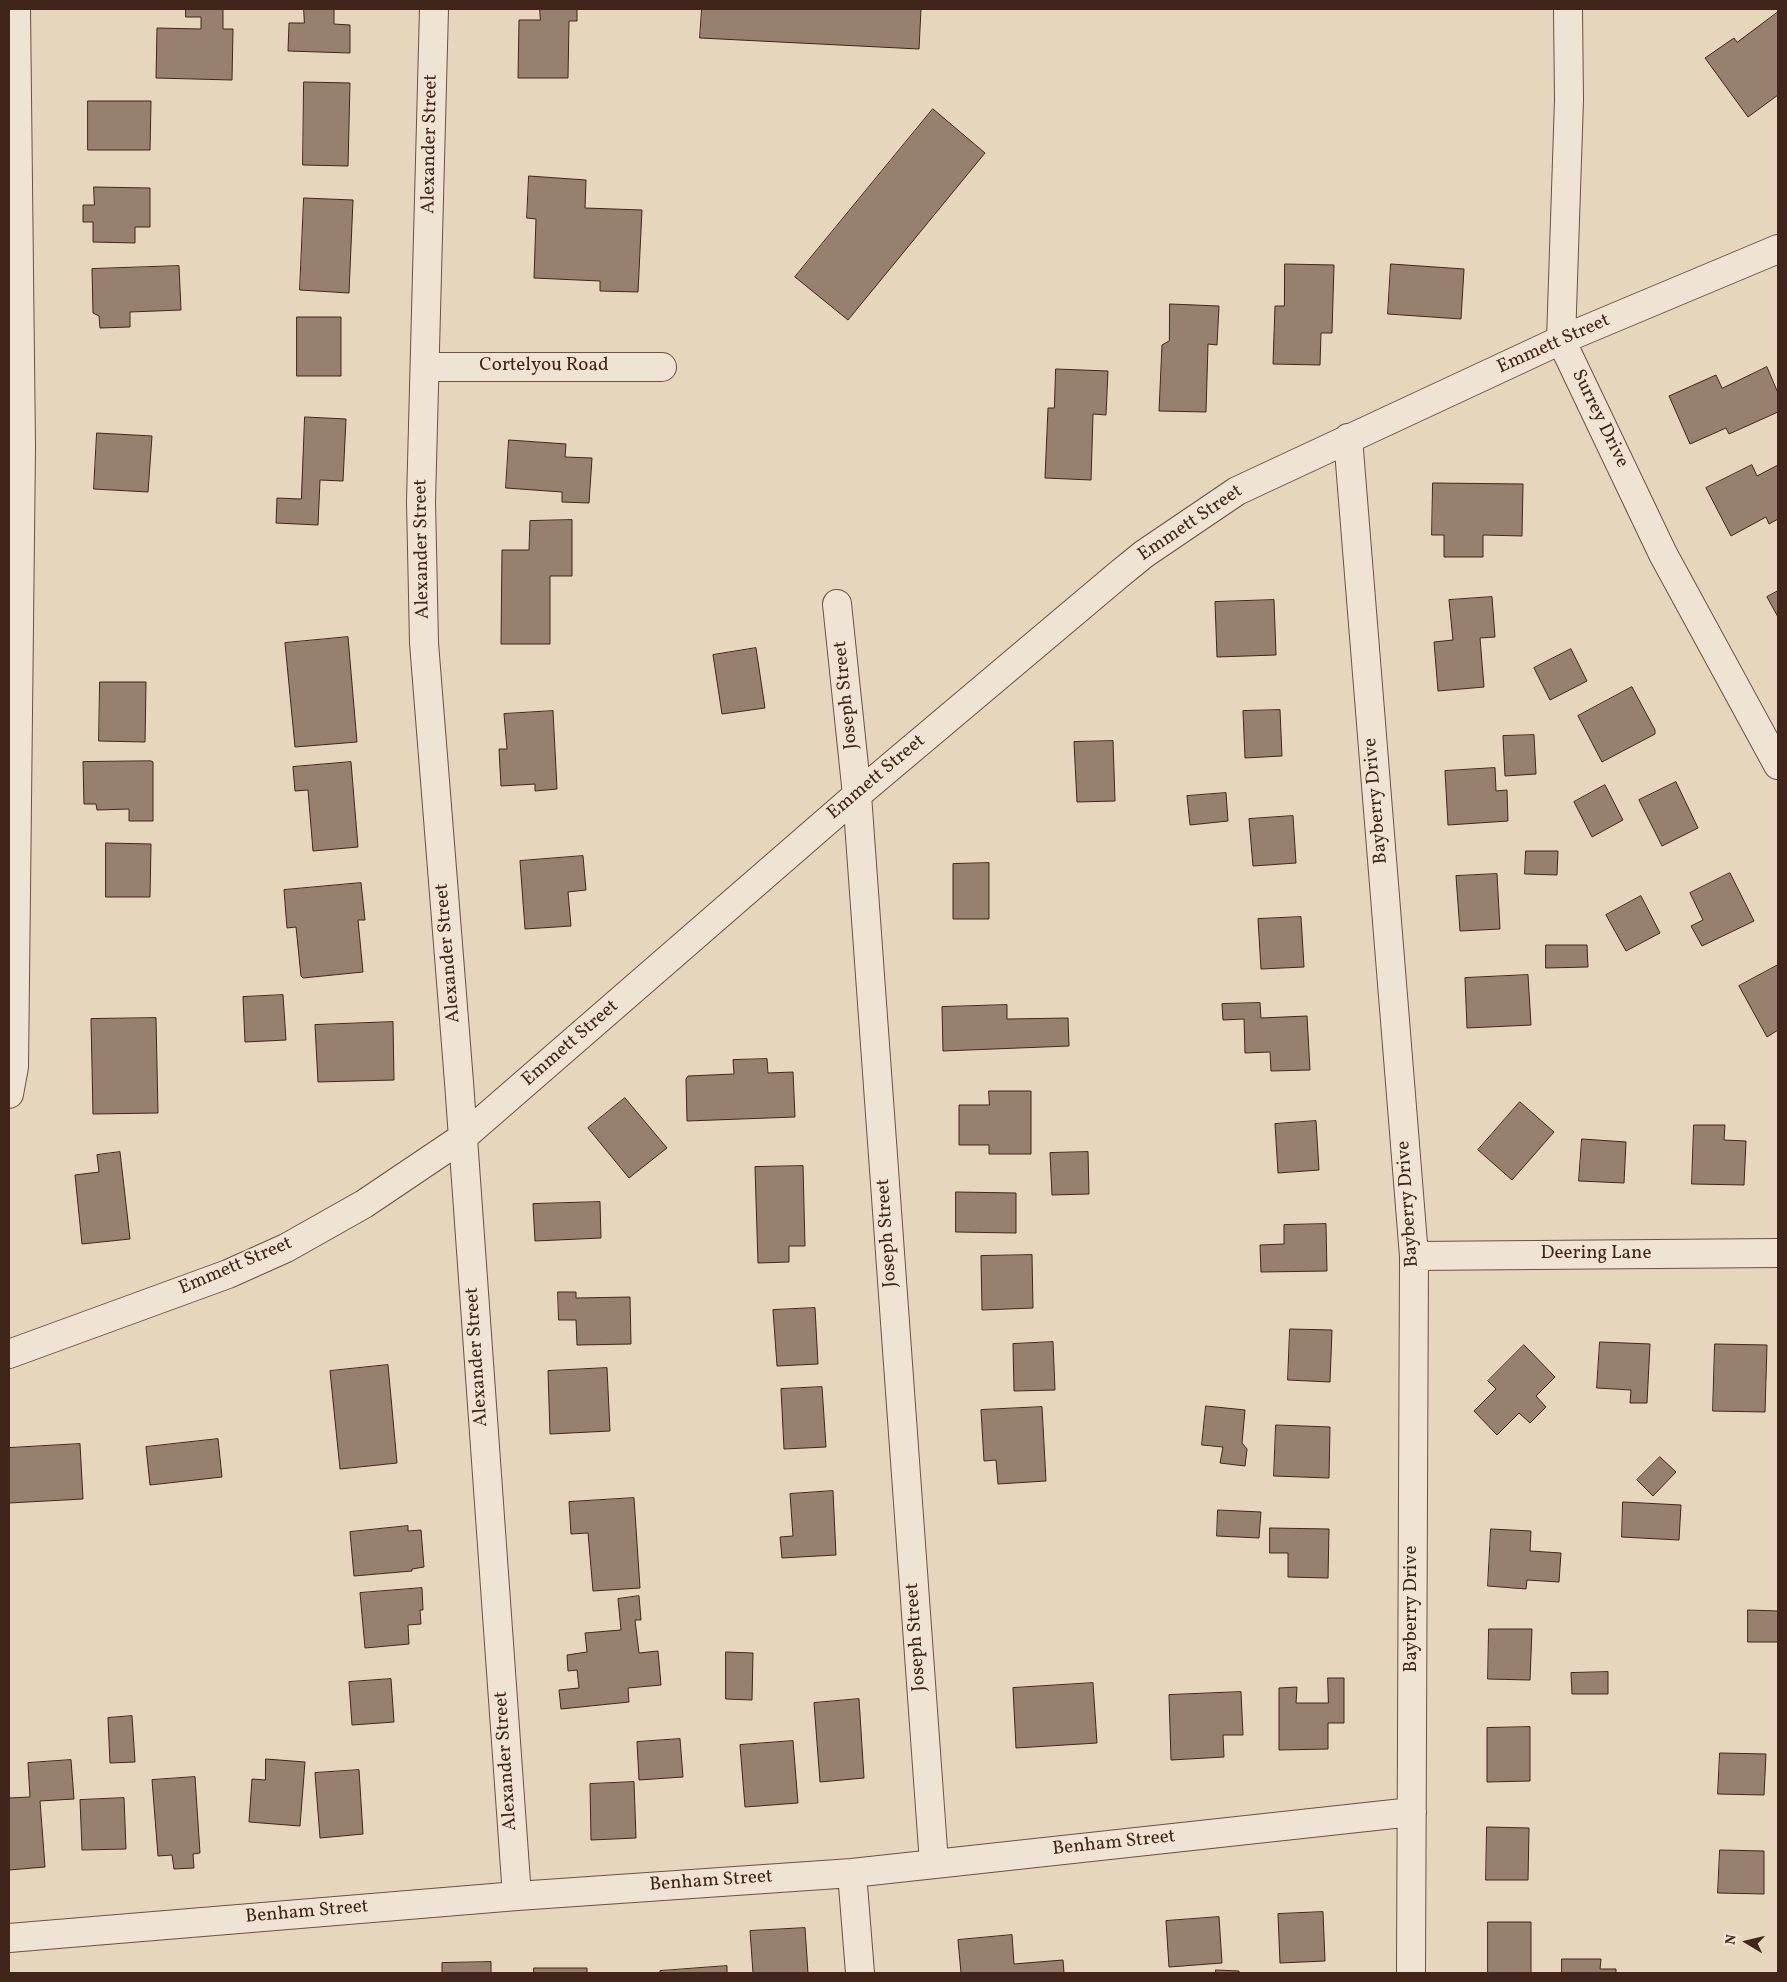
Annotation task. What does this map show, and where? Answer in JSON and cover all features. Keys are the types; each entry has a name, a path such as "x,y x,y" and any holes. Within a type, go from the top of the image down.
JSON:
{"street":[{"name":"Alexander Street","path":"434,9 421,502 424,644 517,1896"},
{"name":"Surrey Drive","path":"1568,9 1569,100 1561,340 1663,554 1778,765"},
{"path":"9,1094 14,1067 15,447 13,25"},
{"name":"Emmett Street","path":"9,1354 228,1274 286,1248 364,1204 462,1138 857,795 1144,554 1237,491 1561,340 1778,249"},
{"name":"Cortelyou Road","path":"426,367 662,367"},
{"name":"Bayberry Drive","path":"1348,438 1414,1256 1411,1973"},
{"name":"Joseph Street","path":"837,604 857,795 934,1862"},
{"name":"Deering Lane","path":"1414,1256 1778,1253"},
{"name":"Benham Street","path":"9,1938 517,1896 852,1872 1412,1812"},
{"path":"852,1872 860,1973"}],"building":[{"path":"186,9 223,9 223,29 233,29 232,80 156,78 157,28 201,29 201,17 186,17"},
{"path":"304,9 334,9 334,24 350,25 350,53 288,51 289,23 304,23"},
{"path":"540,9 577,9 577,21 569,21 568,78 518,78 519,20 540,20"},
{"path":"702,9 921,9 919,49 700,38"},
{"path":"1778,12 1778,95 1748,117 1705,58 1734,38 1737,42"},
{"path":"304,82 350,83 348,166 303,165"},
{"path":"88,101 151,101 150,150 88,150"},
{"path":"933,109 985,153 848,320 795,277"},
{"path":"529,176 586,180 585,208 642,210 638,292 600,291 600,281 534,278 536,219 527,218"},
{"path":"94,187 150,188 150,227 135,227 135,243 93,242 93,222 83,222 83,205 94,205"},
{"path":"304,198 353,200 349,293 300,290"},
{"path":"1285,264 1334,265 1332,333 1321,333 1320,365 1273,364 1275,306 1284,306"},
{"path":"1391,264 1464,269 1461,319 1388,314"},
{"path":"179,266 181,310 130,312 130,327 100,328 99,316 93,313 92,269"},
{"path":"1170,304 1219,306 1217,345 1208,344 1206,412 1159,411 1162,345 1169,341"},
{"path":"297,317 341,317 341,376 297,376"},
{"path":"1767,367 1778,393 1778,412 1729,434 1726,428 1690,444 1669,396 1716,375 1722,388"},
{"path":"1056,369 1108,371 1106,415 1093,414 1091,480 1045,478 1048,408 1054,408"},
{"path":"305,417 346,419 343,481 320,480 318,525 276,523 277,498 301,499"},
{"path":"97,433 152,436 148,492 94,489"},
{"path":"509,440 566,444 565,457 592,458 589,503 562,502 562,492 506,488"},
{"path":"1752,465 1757,476 1778,465 1778,519 1769,524 1766,517 1731,536 1706,488"},
{"path":"1433,483 1523,484 1522,536 1483,535 1483,557 1444,557 1444,535 1432,535"},
{"path":"572,520 572,576 550,576 550,644 501,644 502,550 529,550 530,521"},
{"path":"1778,591 1778,617 1767,597"},
{"path":"1492,597 1495,637 1480,638 1484,687 1438,691 1434,642 1453,640 1449,600"},
{"path":"1274,600 1276,655 1217,657 1215,602"},
{"path":"348,637 357,742 295,747 285,643"},
{"path":"756,648 765,708 722,714 713,655"},
{"path":"1571,649 1587,681 1550,700 1534,668"},
{"path":"100,682 146,682 145,742 99,741"},
{"path":"1632,687 1655,730 1655,734 1602,762 1578,716"},
{"path":"1280,710 1282,756 1245,758 1243,711"},
{"path":"553,711 557,789 535,791 535,784 501,786 499,749 507,749 504,714"},
{"path":"1534,735 1536,774 1505,776 1503,736"},
{"path":"1113,741 1115,801 1077,802 1074,742"},
{"path":"83,762 153,762 153,821 129,821 129,809 97,810 96,804 84,804"},
{"path":"351,762 358,847 313,851 308,790 295,791 293,767"},
{"path":"1495,768 1496,791 1507,790 1508,821 1448,825 1445,771"},
{"path":"1676,782 1698,828 1662,846 1639,800"},
{"path":"1605,785 1623,820 1592,837 1574,802"},
{"path":"1226,793 1228,821 1190,825 1187,796"},
{"path":"1293,816 1296,863 1253,866 1249,819"},
{"path":"106,843 151,844 150,897 106,897"},
{"path":"1526,851 1558,851 1557,875 1525,874"},
{"path":"583,856 586,890 568,892 571,926 525,929 520,861"},
{"path":"989,863 989,919 953,919 953,864"},
{"path":"1730,873 1754,921 1702,946 1691,926 1703,920 1690,893"},
{"path":"1497,874 1500,929 1460,931 1456,876"},
{"path":"361,883 365,920 358,920 363,972 303,978 301,976 296,927 287,928 284,890"},
{"path":"1641,896 1660,933 1626,951 1606,915"},
{"path":"1301,917 1304,967 1261,969 1258,919"},
{"path":"1546,945 1587,945 1588,967 1546,968"},
{"path":"1778,965 1778,1030 1767,1037 1739,986"},
{"path":"1528,975 1531,1025 1467,1028 1465,978"},
{"path":"283,995 286,1040 245,1042 243,997"},
{"path":"1260,1003 1261,1018 1307,1016 1310,1070 1271,1071 1270,1052 1245,1053 1244,1019 1223,1020 1222,1004"},
{"path":"1007,1005 1007,1019 1068,1018 1069,1046 943,1051 942,1007"},
{"path":"156,1018 158,1113 93,1114 91,1019"},
{"path":"393,1022 394,1080 318,1082 315,1025"},
{"path":"767,1059 768,1073 793,1072 795,1117 687,1121 686,1079 688,1076 734,1074 733,1060"},
{"path":"989,1091 1031,1091 1031,1154 989,1154 989,1145 959,1145 959,1105 989,1105"},
{"path":"625,1098 667,1148 629,1178 588,1128"},
{"path":"1520,1102 1554,1132 1512,1180 1478,1150"},
{"path":"1316,1121 1319,1170 1278,1173 1275,1124"},
{"path":"1694,1125 1725,1125 1724,1140 1746,1141 1744,1185 1692,1184"},
{"path":"1582,1139 1626,1142 1624,1183 1579,1181"},
{"path":"120,1152 130,1239 82,1244 75,1175 99,1172 97,1155"},
{"path":"1088,1152 1089,1194 1052,1195 1050,1153"},
{"path":"803,1166 805,1246 789,1246 789,1262 758,1263 755,1167"},
{"path":"956,1192 1016,1193 1016,1233 956,1232"},
{"path":"600,1202 601,1238 535,1241 533,1204"},
{"path":"1326,1224 1327,1271 1261,1272 1260,1245 1284,1244 1284,1225"},
{"path":"1032,1255 1033,1308 982,1310 981,1256"},
{"path":"558,1292 576,1292 576,1298 630,1297 631,1344 577,1345 576,1320 559,1320"},
{"path":"815,1308 818,1364 777,1366 773,1310"},
{"path":"1290,1329 1332,1330 1330,1382 1288,1380"},
{"path":"1053,1342 1055,1390 1014,1391 1013,1344"},
{"path":"1600,1342 1650,1344 1647,1403 1630,1403 1631,1390 1597,1388"},
{"path":"1715,1344 1767,1345 1765,1412 1713,1411"},
{"path":"1524,1345 1555,1377 1536,1396 1546,1407 1530,1423 1519,1413 1497,1435 1474,1411 1496,1389 1488,1381"},
{"path":"388,1365 397,1463 340,1469 330,1371"},
{"path":"607,1368 610,1431 550,1434 548,1371"},
{"path":"822,1387 826,1447 784,1449 781,1389"},
{"path":"1206,1406 1245,1410 1242,1443 1247,1449 1245,1466 1220,1463 1223,1447 1202,1445"},
{"path":"1042,1407 1046,1481 998,1484 996,1460 984,1461 981,1410"},
{"path":"1276,1425 1330,1427 1329,1478 1274,1476"},
{"path":"218,1439 222,1477 150,1485 146,1447"},
{"path":"80,1444 83,1499 9,1503 9,1448"},
{"path":"1660,1457 1676,1472 1653,1496 1637,1480"},
{"path":"833,1491 836,1555 782,1558 780,1537 793,1536 790,1494"},
{"path":"634,1498 640,1588 593,1591 588,1533 571,1534 569,1502"},
{"path":"1623,1502 1681,1505 1679,1540 1622,1537"},
{"path":"1218,1510 1261,1512 1259,1538 1217,1536"},
{"path":"408,1526 408,1531 421,1530 424,1567 412,1569 412,1571 354,1576 350,1532"},
{"path":"1270,1528 1329,1529 1328,1578 1288,1577 1288,1553 1270,1553"},
{"path":"1491,1529 1531,1531 1530,1551 1561,1553 1559,1582 1527,1580 1526,1589 1488,1586"},
{"path":"422,1588 423,1610 420,1610 421,1624 408,1625 409,1644 365,1648 360,1593"},
{"path":"639,1596 641,1620 635,1620 639,1653 658,1651 661,1685 628,1688 629,1702 561,1709 559,1690 579,1688 577,1670 568,1671 567,1655 587,1652 585,1633 621,1630 618,1599"},
{"path":"1748,1610 1778,1611 1778,1642 1748,1642"},
{"path":"1489,1629 1532,1629 1530,1680 1488,1679"},
{"path":"726,1652 753,1653 752,1700 726,1699"},
{"path":"1608,1672 1608,1694 1572,1694 1571,1673"},
{"path":"1328,1678 1344,1678 1344,1723 1328,1723 1328,1749 1279,1750 1279,1688 1297,1687 1296,1703 1328,1703"},
{"path":"391,1679 394,1722 352,1725 349,1682"},
{"path":"1093,1683 1097,1743 1016,1748 1013,1688"},
{"path":"1241,1692 1243,1735 1223,1735 1224,1757 1171,1760 1169,1695"},
{"path":"859,1699 864,1778 820,1782 814,1703"},
{"path":"132,1716 135,1762 110,1763 108,1718"},
{"path":"1530,1727 1530,1781 1487,1782 1487,1728"},
{"path":"680,1739 683,1777 639,1780 637,1742"},
{"path":"793,1741 798,1803 745,1807 740,1745"},
{"path":"1720,1753 1766,1754 1764,1795 1718,1794"},
{"path":"266,1759 305,1762 300,1826 249,1822 252,1779 265,1780"},
{"path":"71,1760 74,1799 40,1801 45,1867 9,1870 9,1798 30,1797 28,1763"},
{"path":"359,1770 363,1834 320,1838 315,1773"},
{"path":"195,1777 200,1853 193,1854 194,1868 174,1869 172,1855 158,1856 152,1780"},
{"path":"634,1782 636,1838 591,1840 590,1784"},
{"path":"124,1798 126,1849 82,1850 80,1800"},
{"path":"1487,1827 1529,1828 1528,1880 1486,1880"},
{"path":"1720,1850 1764,1851 1764,1894 1718,1893"},
{"path":"1323,1912 1325,1961 1280,1963 1278,1914"},
{"path":"1219,1917 1222,1963 1169,1967 1166,1921"},
{"path":"1488,1922 1531,1922 1531,1973 1488,1973"},
{"path":"805,1928 808,1973 753,1973 750,1931"},
{"path":"1012,1935 1014,1964 1063,1960 1064,1973 961,1973 958,1940"},
{"path":"1562,1959 1601,1959 1600,1969 1616,1969 1616,1973 1562,1973"},
{"path":"491,1962 491,1973 442,1973 442,1963"},
{"path":"727,1966 727,1973 660,1973 660,1971"},
{"path":"534,1968 587,1968 587,1973 534,1973"},
{"path":"1216,1970 1239,1971 1239,1973 1216,1973"}]}
